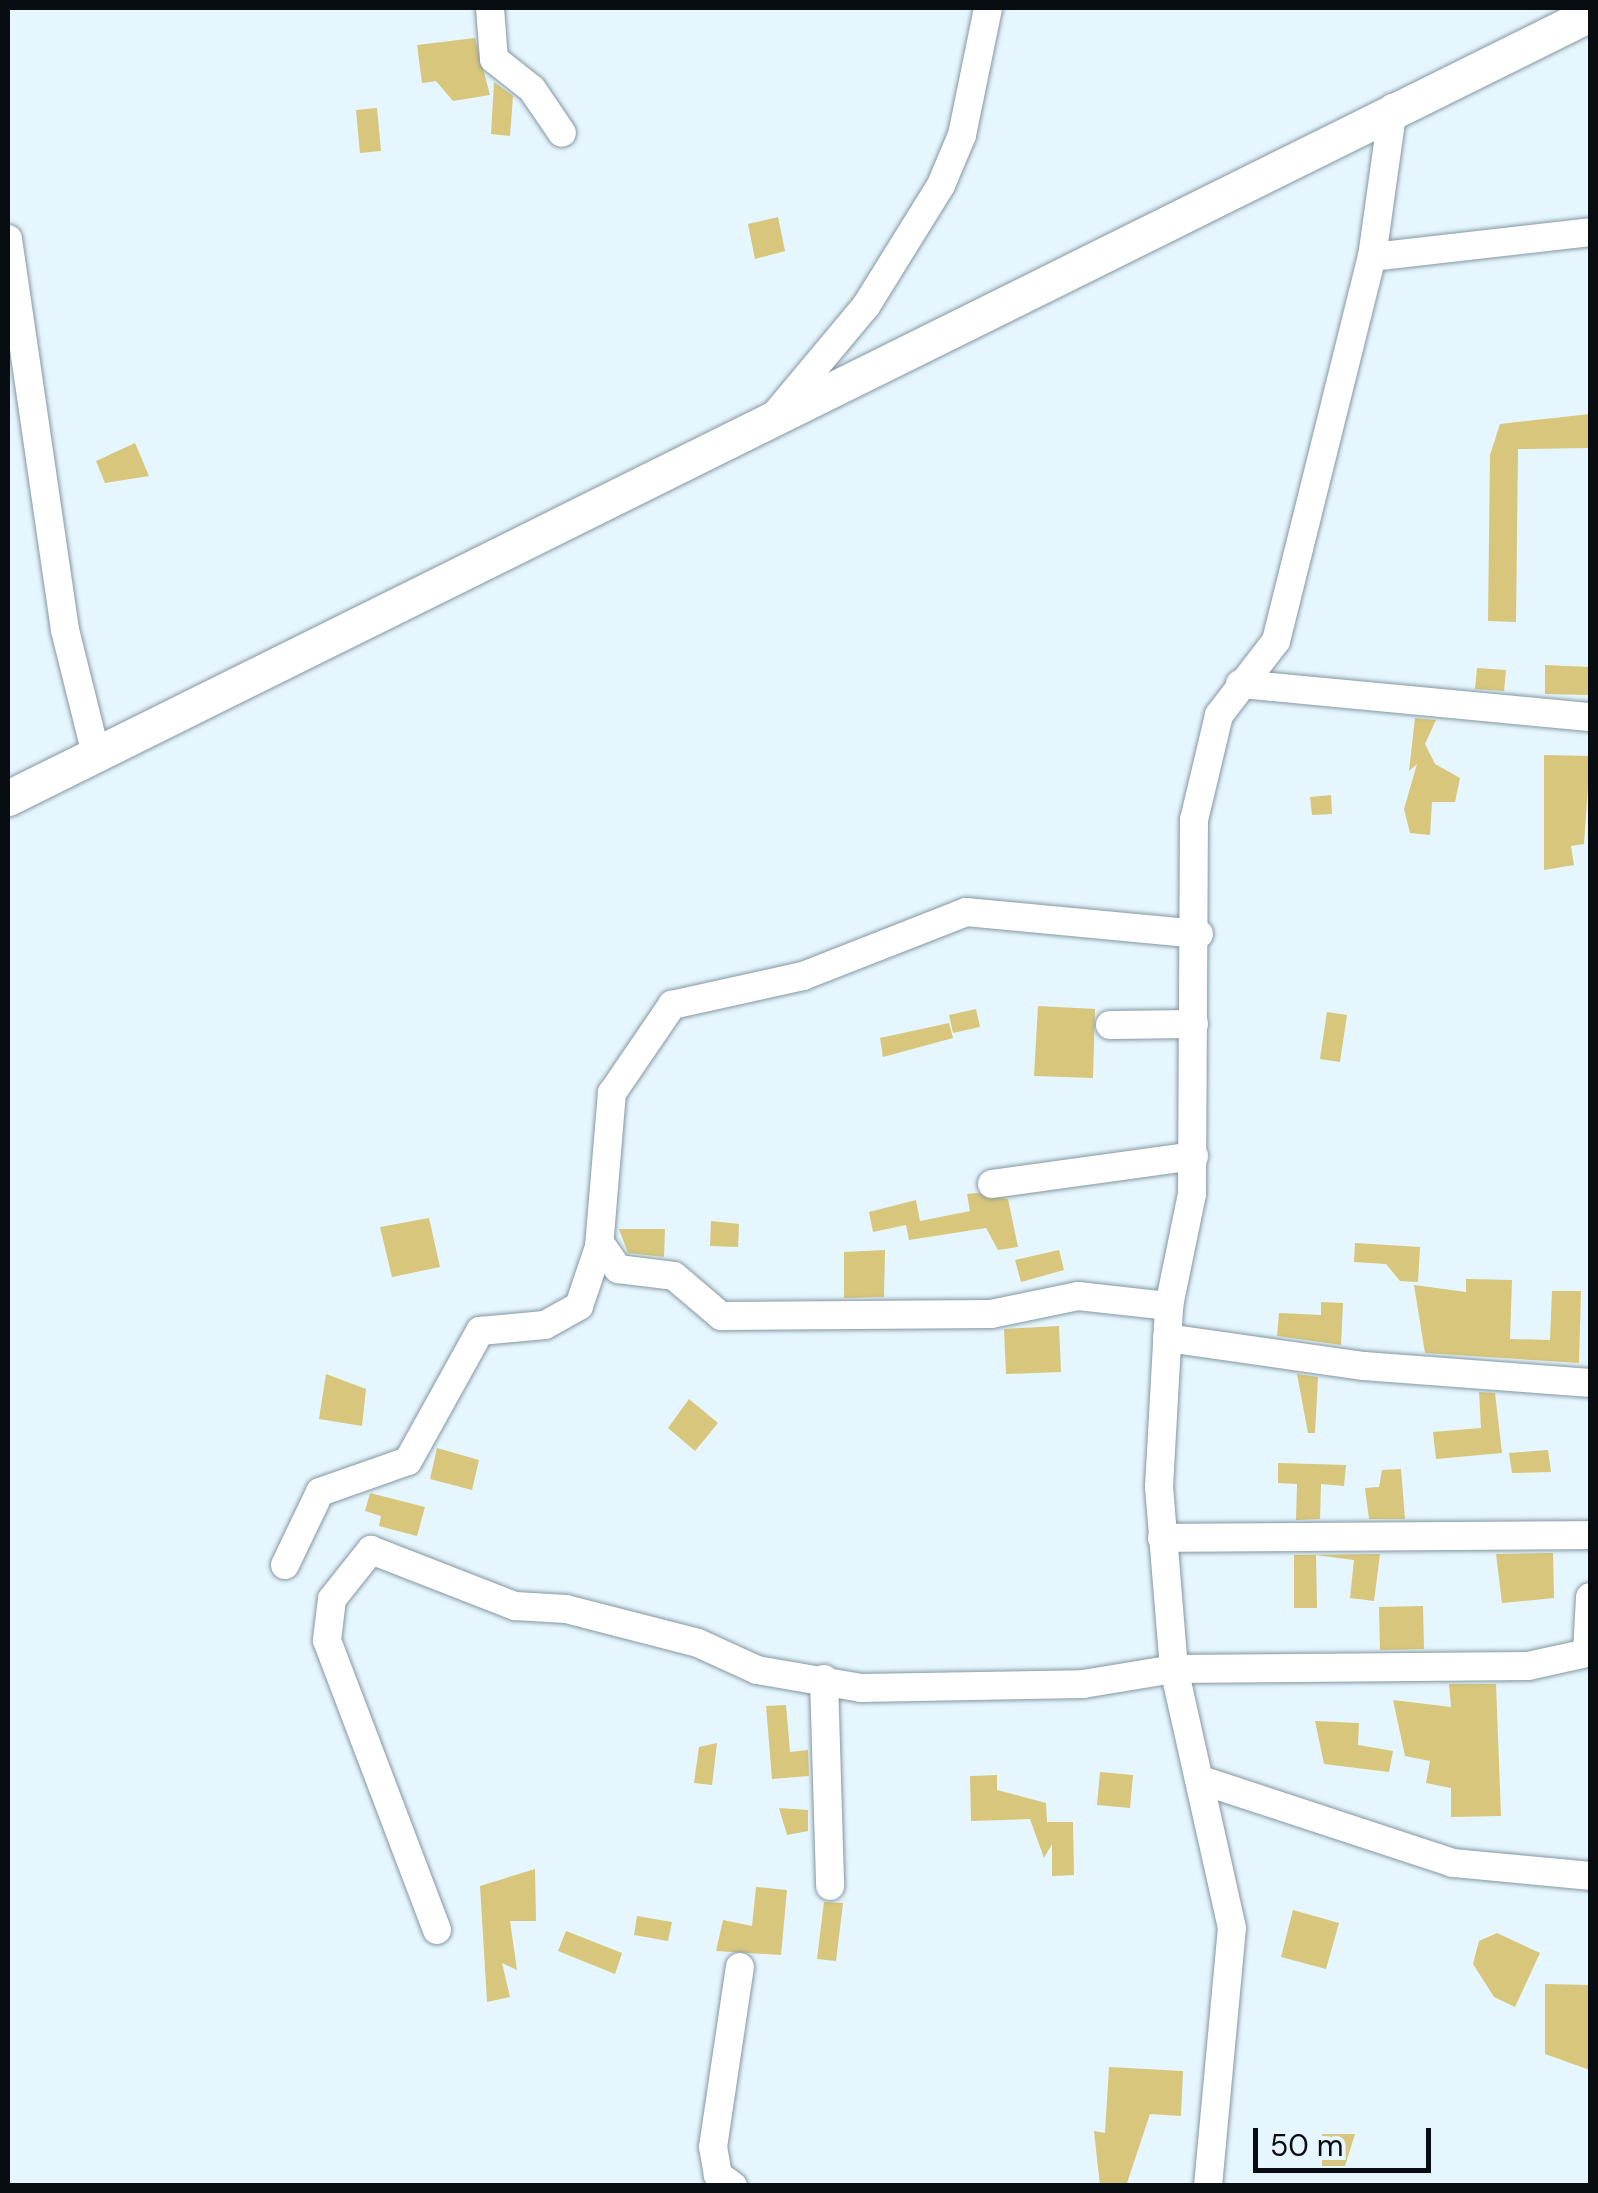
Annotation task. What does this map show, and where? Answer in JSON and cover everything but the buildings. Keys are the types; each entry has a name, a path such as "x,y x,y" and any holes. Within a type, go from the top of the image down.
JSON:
{"street":[{"path":"490,8 494,59 532,88 562,133"},
{"path":"773,417 866,306 940,185 962,135 988,8"},
{"path":"8,798 1392,107 1590,14"},
{"path":"1208,2186 1232,1928 1204,1782 1174,1668 1162,1538 1169,1306 1194,1156 1199,934 1194,820 1204,759 1240,684 1276,641 1372,256 1392,107"},
{"path":"1372,256 1590,232"},
{"path":"8,238 66,630 96,754"},
{"path":"1240,684 1590,716"},
{"path":"285,1565 317,1494 412,1456 480,1331 546,1324 578,1306 600,1243 612,1093 672,1005 816,972 966,912 1199,934"},
{"path":"1110,1026 1194,1024"},
{"path":"992,1184 1194,1156"},
{"path":"600,1243 618,1269 674,1276 721,1316 991,1314 1078,1296 1169,1306"},
{"path":"1167,1338 1364,1366 1590,1383"},
{"path":"1162,1538 1590,1535"},
{"path":"438,1930 327,1640 332,1598 366,1553 398,1554 515,1606 566,1609 698,1643 757,1670 861,1688 1082,1684 1174,1668 1413,1670 1578,1657 1588,1646 1590,1597"},
{"path":"824,1679 830,1886"},
{"path":"1204,1782 1453,1863 1590,1876"},
{"path":"733,2186 718,2175 713,2148 740,1967"}]}
